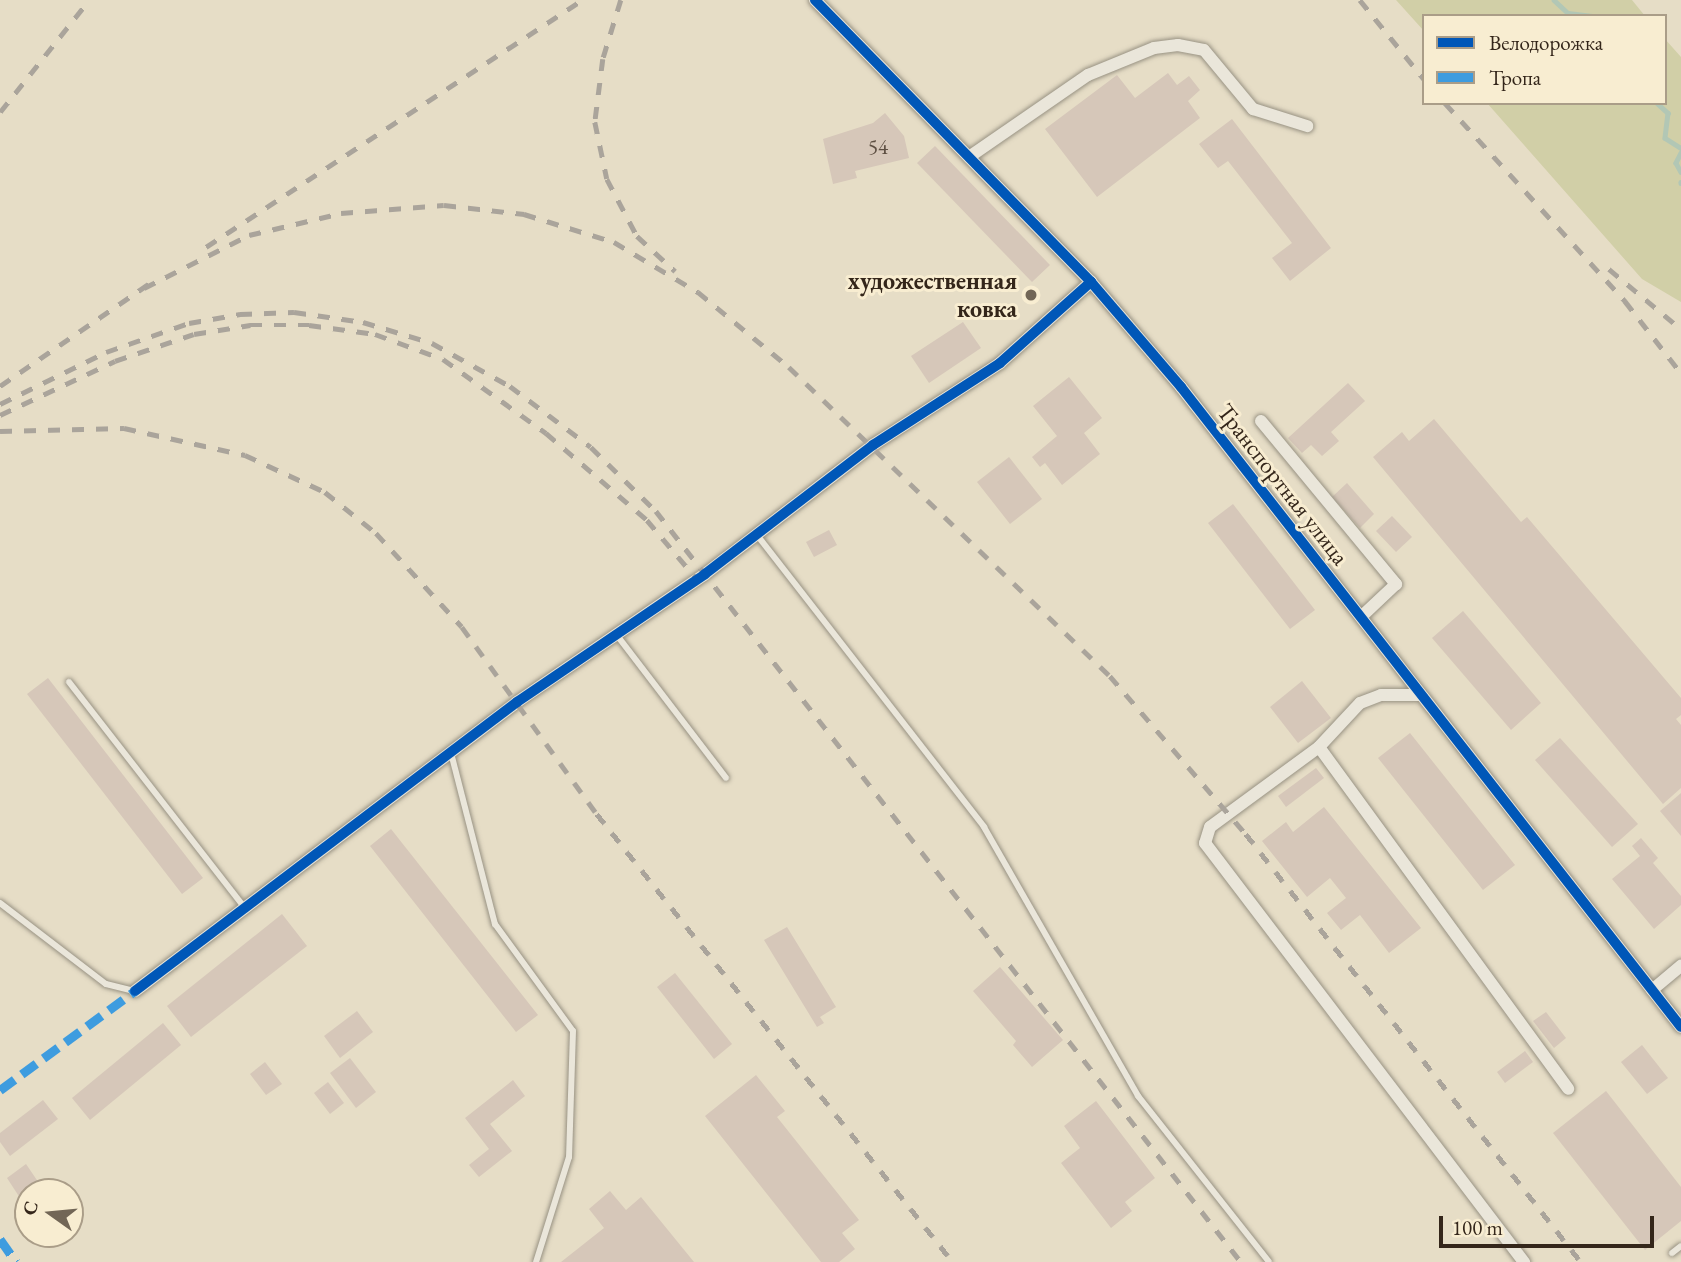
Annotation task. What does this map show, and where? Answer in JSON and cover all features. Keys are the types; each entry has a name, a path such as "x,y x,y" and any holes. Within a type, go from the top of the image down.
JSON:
{"street":[{"name":"Транспортная улица","path":"815,0 1091,282 1181,387 1681,1027"},
{"path":"969,157 1088,75 1154,48 1178,45 1204,50 1253,108 1307,126"},
{"path":"135,991 450,753 756,534 873,445 1000,363 1091,282"},
{"path":"1261,421 1396,584 1361,617"},
{"path":"1421,695 1381,695 1360,703 1319,747 1210,827 1205,844 1524,1262"},
{"path":"1319,747 1568,1089"},
{"path":"1651,990 1681,966"}],"lane":[{"path":"756,534 984,827 1138,1096 1269,1262"},
{"path":"616,634 726,778"},
{"path":"69,682 245,908"},
{"path":"450,753 495,924 573,1031 569,1157 536,1262"},
{"path":"0,903 106,984 135,991"},
{"path":"1672,1253 1681,1246"}],"shaded area":[{"path":"1396,0 1632,0 1643,14 1422,14 1422,29"},
{"path":"1667,41 1681,57 1681,302 1642,279 1489,105 1667,105"}],"building":[{"path":"1168,73 1177,85 1189,76 1200,90 1188,101 1200,118 1097,197 1045,129 1117,75 1135,98"},
{"path":"885,113 904,136 909,158 855,171 857,178 833,184 823,139 873,123"},
{"path":"1232,119 1331,248 1290,281 1272,258 1292,243 1228,161 1218,168 1199,144"},
{"path":"935,146 1050,265 1032,282 917,163"},
{"path":"963,322 981,348 929,383 911,356"},
{"path":"1069,377 1102,418 1084,433 1100,454 1062,485 1045,463 1040,467 1032,457 1057,436 1033,406"},
{"path":"1348,383 1365,401 1331,432 1339,441 1322,456 1311,445 1302,453 1288,438"},
{"path":"1434,419 1521,522 1527,517 1681,698 1681,715 1676,719 1681,725 1681,788 1663,804 1373,457 1402,432 1409,441"},
{"path":"1009,457 1042,499 1010,524 977,482"},
{"path":"1347,483 1374,514 1360,528 1332,497"},
{"path":"1233,504 1315,610 1290,629 1208,523"},
{"path":"1392,516 1412,537 1396,552 1376,531"},
{"path":"829,530 837,545 814,557 806,542"},
{"path":"1463,611 1541,703 1511,730 1432,638"},
{"path":"48,678 203,878 182,894 27,694"},
{"path":"1302,681 1331,718 1298,743 1270,707"},
{"path":"1410,733 1515,865 1483,890 1378,758"},
{"path":"1560,738 1638,824 1612,847 1535,760"},
{"path":"1316,768 1324,778 1286,807 1278,796"},
{"path":"1681,793 1681,836 1660,811"},
{"path":"1324,807 1421,928 1389,953 1360,915 1341,930 1327,913 1346,898 1330,878 1307,897 1262,841 1286,822 1293,832"},
{"path":"391,829 538,1015 516,1032 370,846"},
{"path":"1641,838 1658,858 1653,863 1681,896 1681,905 1654,929 1612,879 1640,856 1632,846"},
{"path":"282,914 307,946 191,1037 167,1006"},
{"path":"787,927 836,1007 820,1017 824,1023 817,1027 764,940"},
{"path":"1000,967 1063,1040 1032,1067 1013,1045 1016,1041 973,991"},
{"path":"675,973 732,1044 714,1059 657,987"},
{"path":"357,1011 373,1032 340,1058 324,1036"},
{"path":"1546,1012 1566,1038 1554,1048 1533,1021"},
{"path":"163,1023 181,1045 90,1120 72,1098"},
{"path":"1642,1045 1668,1078 1647,1094 1621,1062"},
{"path":"1525,1051 1533,1062 1505,1083 1497,1072"},
{"path":"350,1058 376,1092 356,1108 330,1073"},
{"path":"265,1062 282,1084 266,1095 250,1074"},
{"path":"756,1075 785,1111 777,1117 859,1220 842,1233 855,1249 839,1262 821,1262 705,1116"},
{"path":"513,1080 525,1096 490,1124 512,1151 479,1177 469,1165 489,1149 465,1118"},
{"path":"328,1082 344,1103 330,1114 314,1093"},
{"path":"1606,1091 1681,1187 1681,1221 1645,1250 1553,1133"},
{"path":"43,1100 58,1119 10,1156 0,1142 0,1133"},
{"path":"1096,1101 1155,1178 1125,1202 1132,1211 1111,1228 1061,1163 1080,1148 1064,1126"},
{"path":"26,1164 36,1178 14,1178 14,1189 7,1178"},
{"path":"610,1191 626,1210 641,1197 694,1262 561,1262 604,1228 589,1209"}],"waterway":[{"path":"1554,0 1568,13 1576,14"},
{"path":"1659,105 1668,113 1665,138 1681,148"},
{"path":"1681,153 1676,163 1681,172"}],"railway":[{"path":"0,112 89,0"},
{"path":"206,247 582,0"},
{"path":"621,0 603,59 595,122 607,179 637,236 675,271"},
{"path":"1360,0 1422,77"},
{"path":"1447,105 1625,301 1681,373"},
{"path":"144,288 249,235 341,213 444,205 524,214 614,242 698,292 789,367 1110,676 1246,834 1581,1262"},
{"path":"1609,269 1681,329"},
{"path":"0,386 150,283"},
{"path":"0,404 106,352 189,323 240,314 294,312 363,322 432,343 510,386 591,447 656,511 1241,1262"},
{"path":"0,415 115,361 194,334 250,325 309,325 375,334 443,359 546,433 647,520 696,578"},
{"path":"0,431 124,428 245,455 325,492 376,533 462,627 597,814 953,1262"}],"marked path":[{"path":"0,1090 135,991"},
{"path":"0,1239 16,1262"}],"cycle path":[{"path":"815,0 1091,282 1181,387 1681,1027"},
{"path":"135,991 517,702 705,574 873,445 1000,363 1091,282"}],"place":[{"name":"художественная ковка","path":"1031,295"}]}
